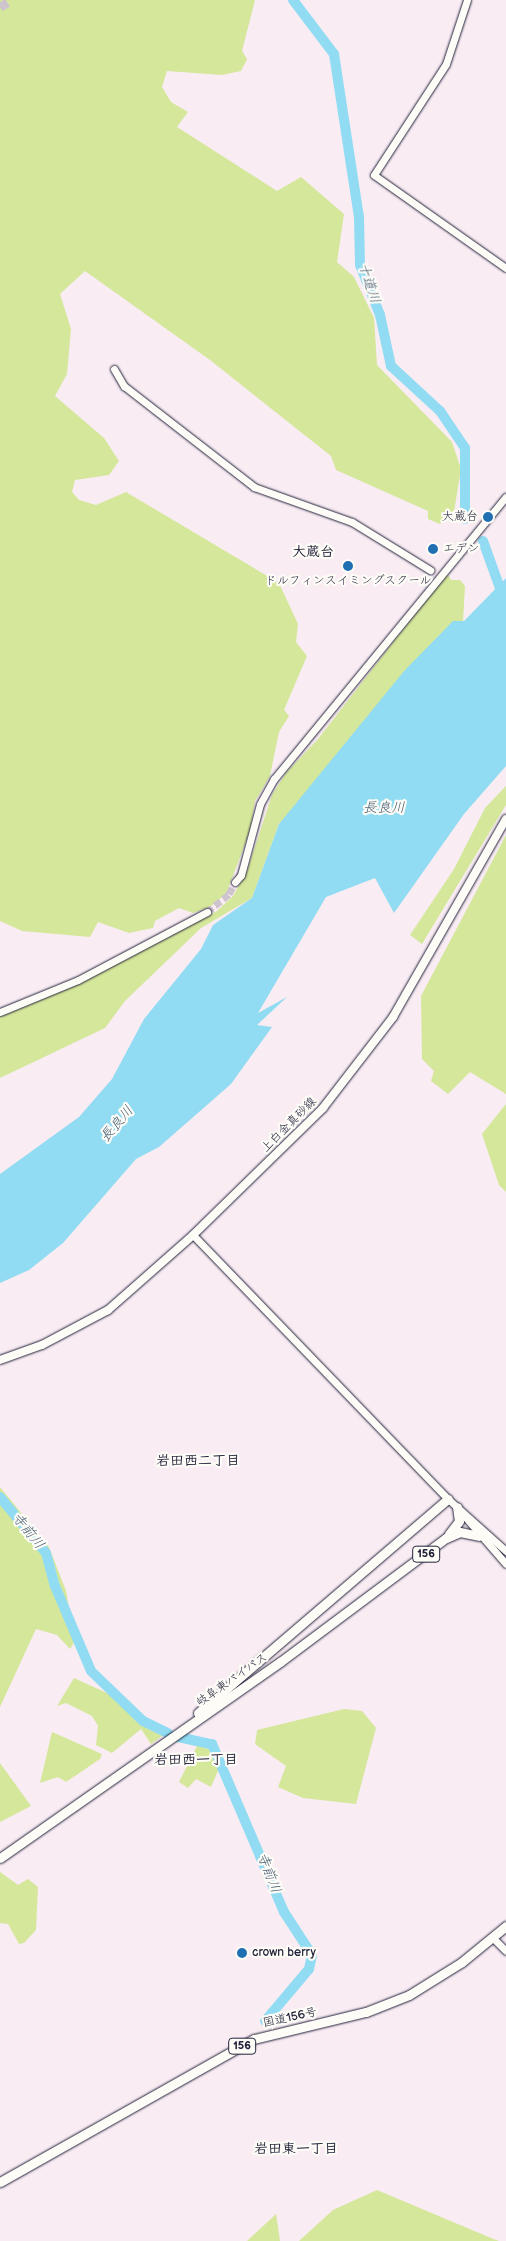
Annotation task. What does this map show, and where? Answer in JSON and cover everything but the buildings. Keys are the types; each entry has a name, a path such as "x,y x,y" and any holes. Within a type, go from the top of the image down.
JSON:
{"highway":[{"name":"岐阜東バイパス","path":"0,1852 188,1721 448,1499"},
{"path":"446,1538 460,1521 456,1506"},
{"name":"岐阜東バイパス","path":"0,1858 377,1591 446,1538 460,1532 479,1536"},
{"name":"国道156号","path":"0,2182 254,2039 366,2012 409,1995 493,1938 506,1926"}],"main road":[{"name":"上白金真砂線","path":"0,1360 42,1345 108,1310 193,1235 323,1108 393,1017 506,819"}],"street":[{"path":"467,0 446,64 374,175 506,268"},
{"path":"114,369 124,386 254,486 352,522 430,570"},
{"path":"235,882 241,875 260,804 274,779 506,497"},
{"path":"0,1012 78,980 207,912"},
{"path":"193,1235 448,1499 506,1551"},
{"path":"456,1506 479,1536 506,1564"},
{"path":"493,1938 506,1951"}],"green space":[{"path":"0,0 255,0 242,51 247,59 241,71 222,75 167,71 162,87 171,102 188,112 177,127 277,191 301,177 344,214 337,262 354,277 374,318 377,365 452,442 461,469 454,512 440,524 428,519 428,511 336,470 331,456 210,360 85,271 60,294 71,329 67,374 55,396 104,438 119,461 109,475 75,480 72,492 79,500 96,505 126,492 279,583 298,624 296,642 307,656 284,710 289,716 279,732 270,776 255,801 250,831 226,894 210,907 193,913 179,908 155,921 153,928 129,933 98,922 90,937 22,931 0,921"},
{"path":"447,573 451,580 460,580 465,586 463,622 279,824 252,898 201,928 125,1001 105,1028 0,1078 0,1016 128,957 217,911 233,896 247,871 272,795 286,773 318,739"},
{"path":"506,786 506,805 422,944 410,935 454,869 485,808"},
{"path":"506,835 506,1094 470,1072 448,1094 431,1081 434,1071 422,1059 421,996"},
{"path":"506,1104 506,1192 499,1185 482,1134"},
{"path":"0,1487 49,1547 66,1591 75,1641 70,1649 57,1635 36,1629 0,1707"},
{"path":"74,1678 109,1694 143,1724 166,1733 151,1744 141,1729 112,1753 96,1745 98,1726 92,1716 66,1703 57,1706"},
{"path":"344,1709 362,1711 376,1728 356,1804 303,1798 278,1787 286,1766 255,1744 257,1730"},
{"path":"52,1732 102,1754 100,1759 66,1782 58,1777 40,1783"},
{"path":"198,1744 212,1751 220,1766 211,1787 196,1779 188,1788 179,1782"},
{"path":"0,1763 31,1806 0,1822"},
{"path":"0,1872 18,1885 28,1879 38,1887 36,1930 24,1943 19,1944 8,1924 0,1923"},
{"path":"377,2190 499,2241 299,2241 333,2210"},
{"path":"276,2214 280,2241 247,2241"}],"water":[{"name":"長良川","path":"506,578 506,766 464,814 394,913 375,878 326,897 258,1013 287,997 257,1025 272,1027 231,1084 159,1147 136,1159 63,1243 29,1270 0,1283 0,1174 79,1117 112,1079 144,1019 201,949 213,925 252,898 279,824 405,670 453,621 464,621"}],"waterway":[{"name":"十道川","path":"293,0 334,54 359,217 360,265 380,315 391,366 440,411 465,448 465,519"},
{"name":"十道川","path":"483,541 506,605"},
{"name":"寺前川","path":"0,1497 46,1553 55,1586 91,1671 143,1721 168,1733"},
{"name":"寺前川","path":"178,1737 212,1744 284,1912 312,1955 309,1969 265,2021"}],"tunnel":[{"path":"0,7 11,0"},
{"path":"207,912 229,894 235,882"}],"place":[{"name":"大蔵台","path":"488,517"},
{"name":"エデン","path":"433,549"},
{"name":"ドルフィンスイミングスクール","path":"348,566"},
{"name":"crown berry","path":"242,1953"}],"district":[{"name":"大蔵台","path":"313,552"},
{"name":"岩田西二丁目","path":"198,1461"},
{"name":"岩田西一丁目","path":"196,1760"},
{"name":"岩田東一丁目","path":"296,2149"}]}
